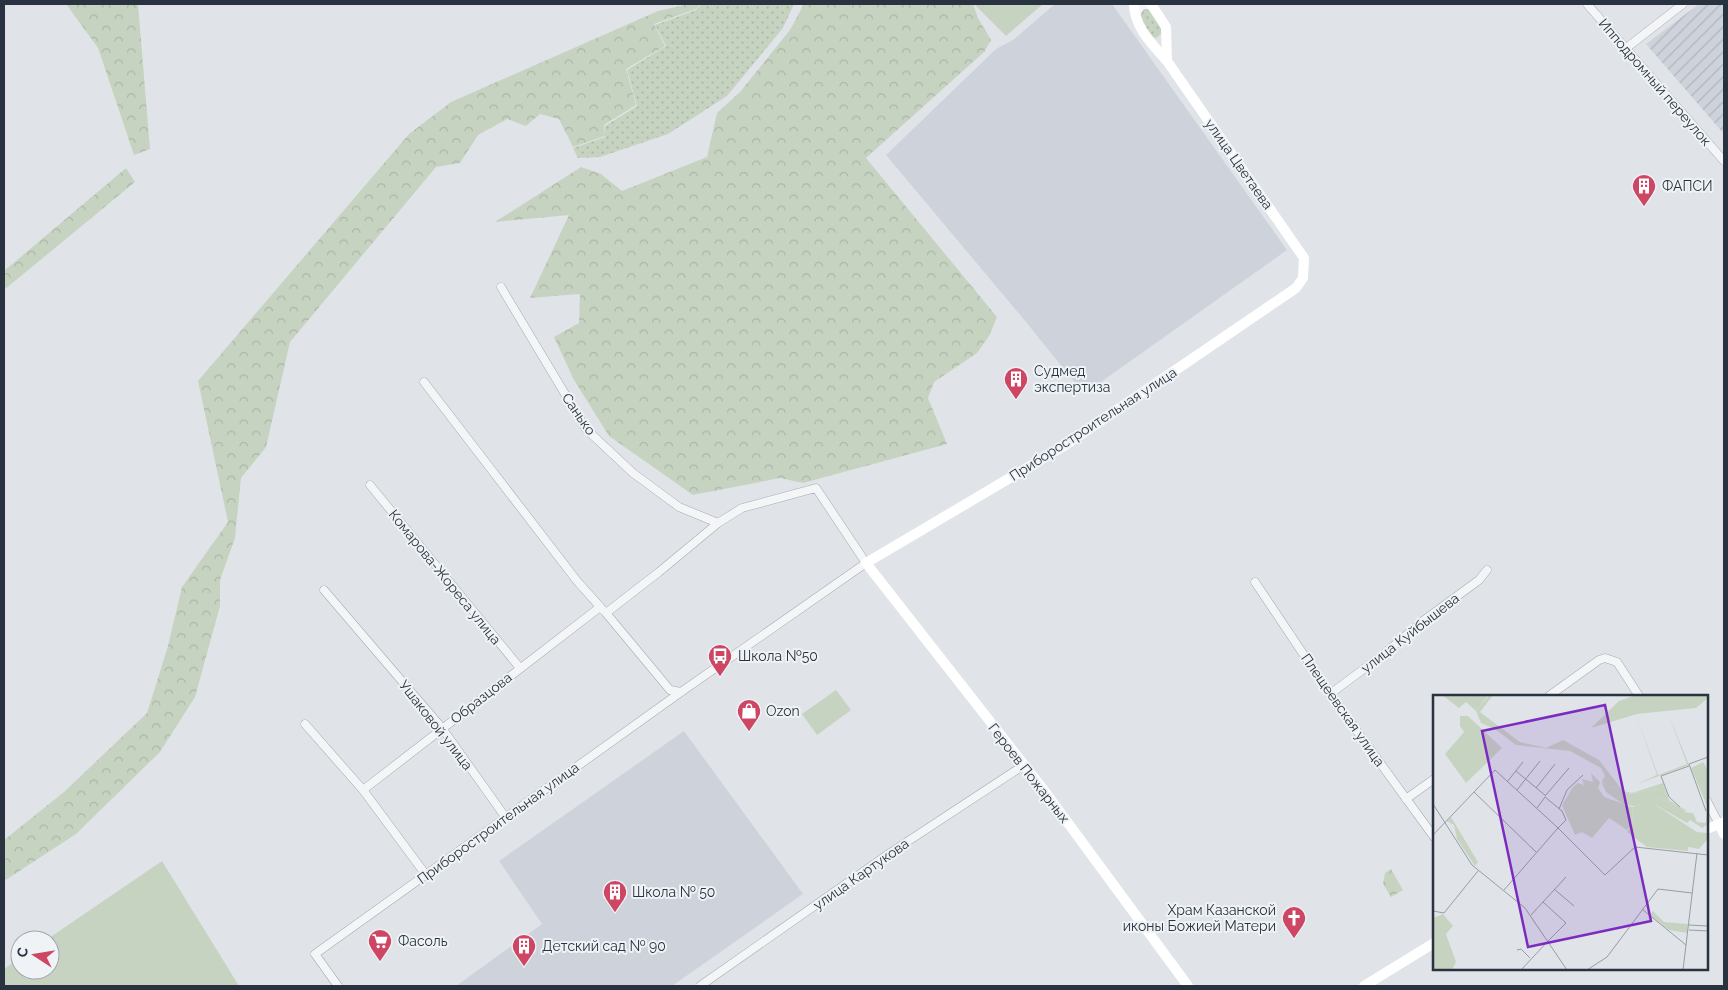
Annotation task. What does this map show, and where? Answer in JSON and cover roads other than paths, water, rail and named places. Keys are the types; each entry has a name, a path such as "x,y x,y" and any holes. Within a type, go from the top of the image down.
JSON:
{"main road":[{"name":"улица Цветаева","path":"1134,4 1138,22 1149,41 1167,61 1299,250 1304,258 1305,269"},
{"path":"1152,6 1166,27 1167,61"},
{"name":"Приборостроительная улица","path":"866,563 1090,429 1296,288 1303,278 1305,269"},
{"name":"Героев Пожарных","path":"866,563 1024,765 1188,986"},
{"path":"1708,829 1722,823 1724,834"},
{"path":"1364,986 1433,944"}],"street":[{"name":"Ипподромный переулок","path":"1586,4 1724,161"},
{"path":"1625,49 1683,4"},
{"path":"1136,15 1139,8 1144,5 1152,6"},
{"path":"1149,41 1160,42 1167,33"},
{"name":"Санько","path":"501,287 586,429 633,473 679,507 718,523"},
{"path":"424,382 577,581 670,690 681,692"},
{"name":"Комарова-Жореса улица","path":"370,485 520,668"},
{"path":"603,610 659,572 718,523 742,508 816,488 866,563"},
{"name":"Приборостроительная улица","path":"338,986 315,954 681,692 866,563"},
{"name":"улица Куйбышева","path":"1330,694 1479,580 1486,570"},
{"name":"Плещеевская улица","path":"1255,582 1330,694 1433,836"},
{"name":"Ушаковой улица","path":"324,590 442,728 506,818"},
{"name":"Образцова","path":"363,790 520,668 603,610"},
{"path":"1550,695 1605,658 1617,662 1638,695"},
{"path":"305,724 363,790 426,875"},
{"name":"улица Картукова","path":"700,986 890,854 1024,765"},
{"path":"1406,798 1433,779"},
{"path":"1708,802 1722,823"}],"place":[{"name":"ФАПСИ","path":"1644,207"},
{"name":"Судмед экспертиза","path":"1016,400"},
{"name":"Школа №50","path":"720,677"},
{"name":"Ozon","path":"749,732"},
{"name":"Школа № 50","path":"615,913"},
{"name":"Храм Казанской иконы Божией Матери","path":"1294,939"},
{"name":"Фасоль","path":"380,962"},
{"name":"Детский сад № 90","path":"524,967"}]}
